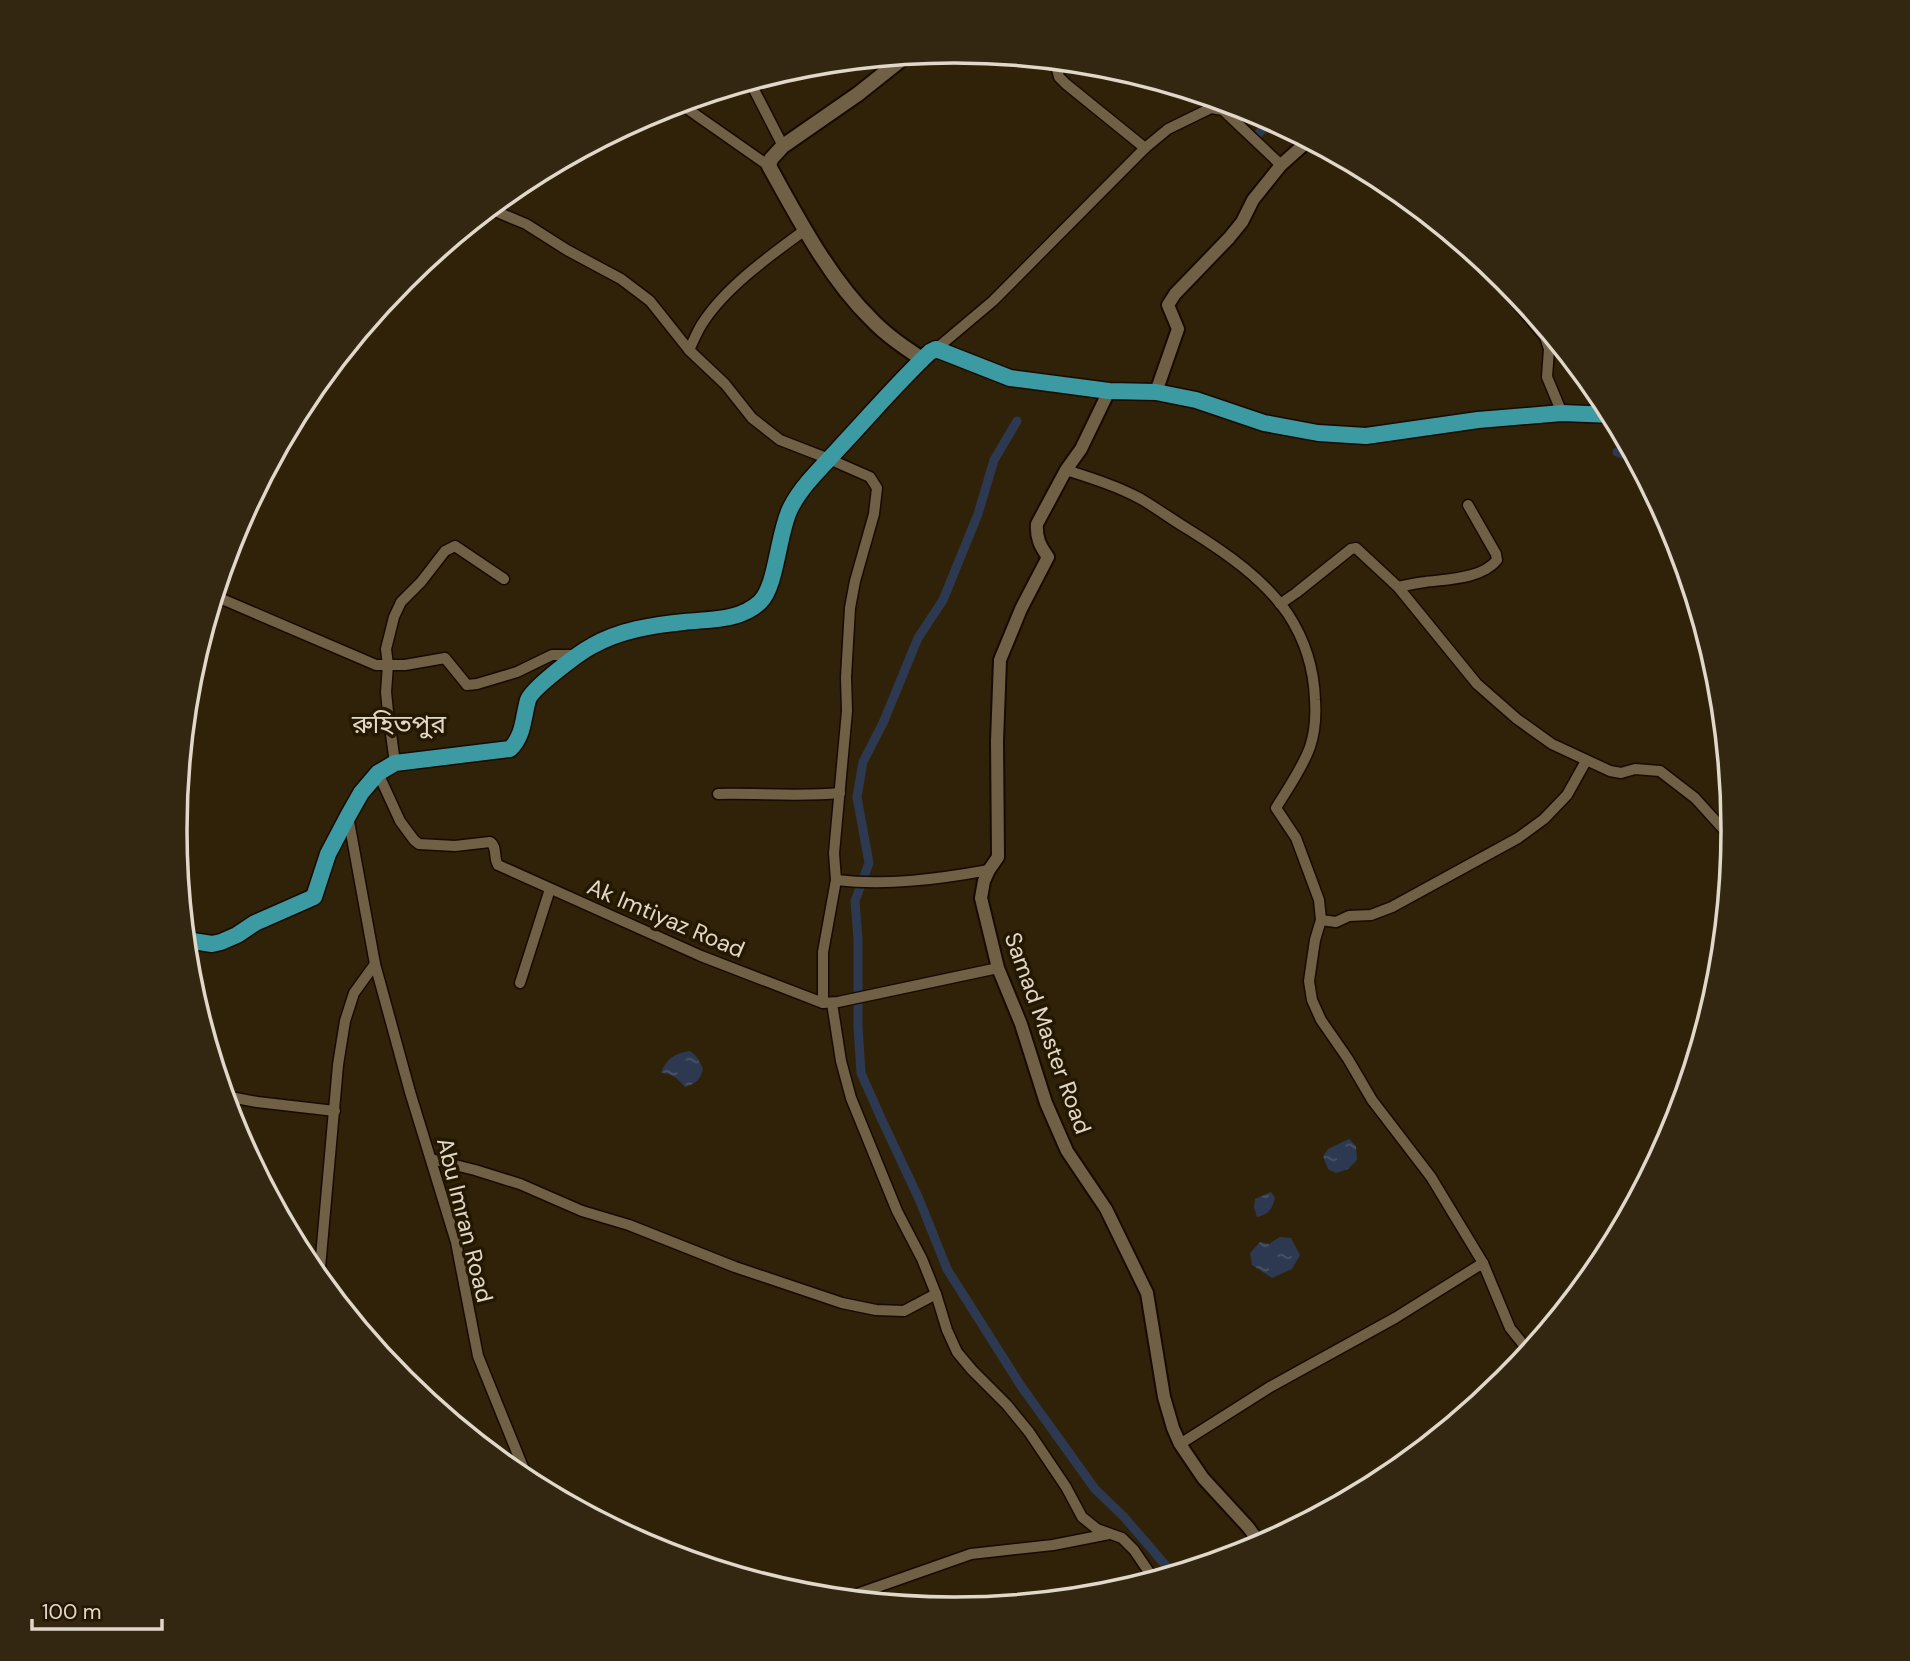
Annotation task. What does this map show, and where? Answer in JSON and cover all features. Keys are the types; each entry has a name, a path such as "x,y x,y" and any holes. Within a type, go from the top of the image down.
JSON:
{"main road":[{"path":"893,66 858,94 782,146 771,159 769,166 805,230 850,297 892,339 922,359"},
{"path":"196,941 212,944 221,942 255,923 314,897 328,854 361,793 377,773 395,763 510,749 516,743 524,722 528,697 577,655 608,638 644,628 728,617 751,610 763,600 769,587 785,519 792,503 922,359 936,349 1010,378 1109,391 1156,391 1196,400 1264,423 1318,433 1366,436 1478,420 1562,413 1599,413"}],"street":[{"path":"1057,70 1066,85 1144,148"},
{"path":"754,90 782,146"},
{"path":"936,349 993,301 1144,148 1168,129 1212,108"},
{"path":"690,111 769,166"},
{"path":"1234,116 1281,165"},
{"path":"1156,391 1178,328 1168,305 1175,294 1236,230 1253,200 1281,165 1302,146"},
{"path":"500,213 526,224 621,279 650,301 689,350 725,384 752,418 780,440 870,477 877,488 874,514 850,608 847,711 834,853 836,880 822,952 841,1060 851,1098 897,1211 922,1259 957,1352 1029,1432 1066,1487 1082,1517 1097,1529 1122,1538 1149,1573"},
{"path":"689,350 703,322 717,304 770,256 805,230"},
{"path":"1547,342 1549,349 1547,377 1562,413"},
{"name":"Samad Master Road","path":"1109,391 1081,449 1066,470 1037,524 1039,544 1048,557 1021,609 1000,660 997,741 998,857 984,881 981,898 998,968 1021,1024 1046,1104 1067,1151 1106,1209 1147,1293 1164,1397 1173,1429 1203,1478 1255,1537"},
{"path":"1066,470 1096,479 1139,499 1226,554 1252,575 1280,604 1306,647 1314,679 1316,718 1310,746 1276,808 1296,838 1319,900 1321,920 1315,940 1310,981 1312,1000 1321,1020 1372,1100 1431,1177 1483,1263 1510,1328 1524,1345"},
{"path":"1398,587 1425,581 1450,580 1492,567 1497,560 1496,554 1468,505"},
{"path":"395,763 386,692 386,649 394,617 401,602 445,551 455,546 503,579"},
{"path":"1280,604 1350,549 1356,548 1398,587 1476,684 1517,719 1552,744 1610,771 1660,771 1695,798 1722,828"},
{"path":"223,600 376,665 405,664 445,657 467,685 517,672 552,655 577,655"},
{"path":"1321,920 1336,922 1349,916 1371,915 1392,907 1518,838 1544,819 1567,795 1586,761"},
{"name":"Ak Imtiyaz Road","path":"377,773 400,821 419,844 455,846 490,842 498,865 701,956 831,1003"},
{"path":"718,794 840,793"},
{"name":"Abu Imran Road","path":"348,816 374,964 456,1242 478,1356 522,1464"},
{"path":"836,880 872,882 946,877 989,870"},
{"path":"520,983 550,889"},
{"path":"321,1262 338,1065 345,1021 354,993 374,964"},
{"path":"831,1003 998,968"},
{"path":"236,1098 335,1111"},
{"path":"431,1159 520,1184 582,1211 629,1225 735,1267 842,1303 876,1310 904,1311 936,1294"},
{"path":"1180,1444 1270,1387 1395,1318 1483,1263"},
{"path":"864,1592 971,1555 1053,1545 1110,1534"}],"water":[{"path":"690,1051 703,1068 695,1083 685,1087 674,1077 661,1073 672,1058"},
{"path":"1349,1139 1356,1146 1357,1160 1348,1169 1336,1173 1328,1169 1323,1156 1328,1149"},
{"path":"1271,1192 1275,1198 1271,1208 1257,1217 1255,1199"},
{"path":"1280,1237 1291,1238 1300,1255 1292,1269 1272,1278 1252,1265 1250,1253 1260,1242 1269,1244"}],"waterway":[{"path":"1255,137 1264,128"},
{"path":"1017,421 994,460 978,514 943,600 918,638 883,723 863,762 857,797 869,863 855,901 861,1073 919,1199 947,1269 1021,1386 1095,1489 1124,1517 1168,1568"},
{"path":"1617,452 1624,455"}],"district":[{"name":"রুহিতপুর","path":"399,724"}]}
